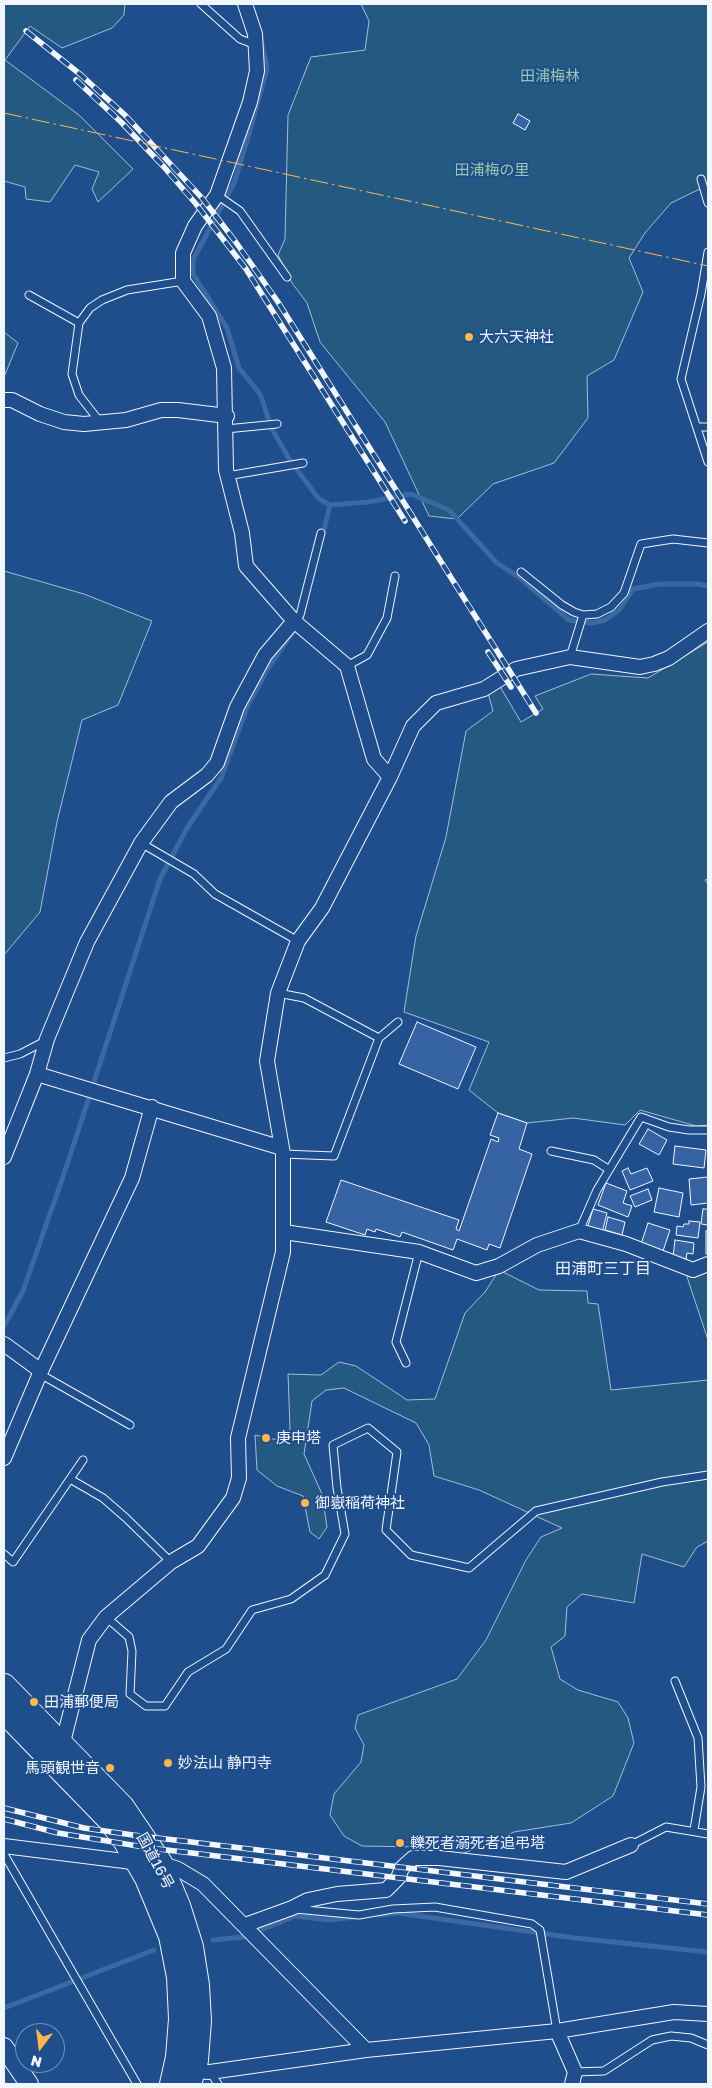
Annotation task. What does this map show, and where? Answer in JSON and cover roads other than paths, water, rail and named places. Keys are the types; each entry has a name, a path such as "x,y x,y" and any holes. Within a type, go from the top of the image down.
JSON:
{"highway":[{"name":"国道16号","path":"4,1686 122,1807 150,1863 178,1906 191,1947 196,1975 199,2021 188,2076"},
{"name":"国道16号","path":"4,1711 150,1863"}],"street":[{"path":"245,4 255,34 257,71 250,102 217,195 195,226 183,253 183,281 209,316 224,368 226,476 242,533 246,566 294,621 347,666 374,759 390,777"},
{"path":"4,400 12,400 40,414 64,422 100,423 126,420 161,410 178,410 226,422"},
{"path":"4,1157 37,1074 47,1039 87,942 141,843 171,802 207,775 217,763 237,706 265,655 294,621"},
{"path":"62,1746 90,1640 106,1617 171,1562 198,1546 233,1498 238,1478 238,1438 283,1252 283,1151 268,1062 278,994 298,941 322,908 390,777 414,726 436,703 484,689 516,669 570,656 640,667 669,658 708,631"},
{"path":"37,1074 152,1107 283,1151"},
{"path":"4,1458 41,1373 132,1178 152,1107"},
{"path":"284,1232 419,1252 476,1273 499,1266 537,1245 579,1231 626,1244 693,1270 708,1264"},
{"path":"4,1344 41,1373"},
{"path":"245,1925 292,1908 308,1900 337,1894 386,1890 398,1878 402,1868 413,1858 439,1858 566,1872 631,1845"},
{"path":"4,1846 150,1863 178,1869 203,1884 366,2050"},
{"path":"188,2076 366,2050 557,2031 674,2012 708,2014"},
{"path":"557,2031 574,2078"},
{"path":"4,2047 29,2084"}],"lane":[{"path":"201,4 240,39 256,45"},
{"path":"702,179 708,203"},
{"path":"217,195 240,211 287,277"},
{"path":"708,252 701,294 681,380 708,462"},
{"path":"100,423 79,395 72,374 79,323 90,308 119,293 162,282 183,281"},
{"path":"29,295 79,323"},
{"path":"226,422 277,424"},
{"path":"698,427 708,427"},
{"path":"226,476 303,463"},
{"path":"294,621 300,615 320,533"},
{"path":"521,572 562,605 583,615 597,614 612,607 624,593 641,544 673,539 708,542"},
{"path":"347,666 367,655 387,618 395,576"},
{"path":"570,656 583,615"},
{"path":"141,843 194,874 215,894 298,941"},
{"path":"278,994 304,998 379,1038"},
{"path":"283,1151 334,1156 379,1038 398,1022"},
{"path":"4,1058 20,1054 47,1039"},
{"path":"579,1231 596,1190 641,1117 669,1127 708,1130"},
{"path":"551,1151 594,1160 608,1169"},
{"path":"406,1362 396,1342 419,1252"},
{"path":"41,1373 130,1425"},
{"path":"106,1617 129,1637 132,1651 130,1694 146,1706 165,1706 188,1672 226,1650 252,1610 291,1600 325,1575 345,1534 337,1488 333,1445 368,1428 398,1452 386,1530 411,1555 469,1568 536,1511 662,1482 708,1475"},
{"path":"4,1554 13,1562 83,1460"},
{"path":"70,1479 102,1498 171,1562"},
{"path":"675,1680 698,1738 701,1787 694,1830"},
{"path":"631,1845 666,1827 694,1830 708,1834"},
{"path":"4,1854 137,2084"},
{"path":"292,1908 359,1915 393,1909 435,1907 532,1924 540,1930 557,2031"},
{"path":"574,2078 604,2071 652,2040 671,2036 691,2038 708,2046"},
{"path":"188,2076 218,2084"}],"waterway":[{"path":"261,39 267,68 249,134 234,183 193,260 193,274 227,328 239,368 260,394 272,429 291,462 319,499 330,505"},
{"path":"322,538 330,505 368,502 411,494 449,510 497,563 520,578 569,620 592,623 605,620 620,609 633,589 659,584 698,584 708,586"},
{"path":"4,1326 23,1291 66,1168 160,879 187,828 221,778 248,705 267,670 292,633"},
{"path":"379,1915 398,1913 575,1938 708,1952"},
{"path":"213,1940 244,1937 295,1916 329,1920 356,1917"},
{"path":"4,2008 154,1950"}],"railway":[{"path":"26,31 81,75 126,116 202,198 235,241 278,302 536,713"},
{"path":"76,80 121,122 164,167 196,204 246,269 405,521"},
{"path":"488,652 511,687"},
{"path":"4,1808 84,1828 133,1835 708,1904"},
{"path":"4,1819 58,1833 150,1848 708,1915"}],"place":[{"name":"大六天神社","path":"469,337"},
{"name":"庚申塔","path":"266,1438"},
{"name":"御嶽稲荷神社","path":"305,1503"},
{"name":"田浦郵便局","path":"34,1702"},
{"name":"妙法山 静円寺","path":"168,1763"},
{"name":"馬頭観世音","path":"110,1768"},
{"name":"轢死者溺死者追弔塔","path":"400,1843"}],"district":[{"name":"田浦町三丁目","path":"603,1269"}],"park label":[{"name":"田浦梅林","path":"550,76"},
{"name":"田浦梅の里","path":"492,170"}]}
